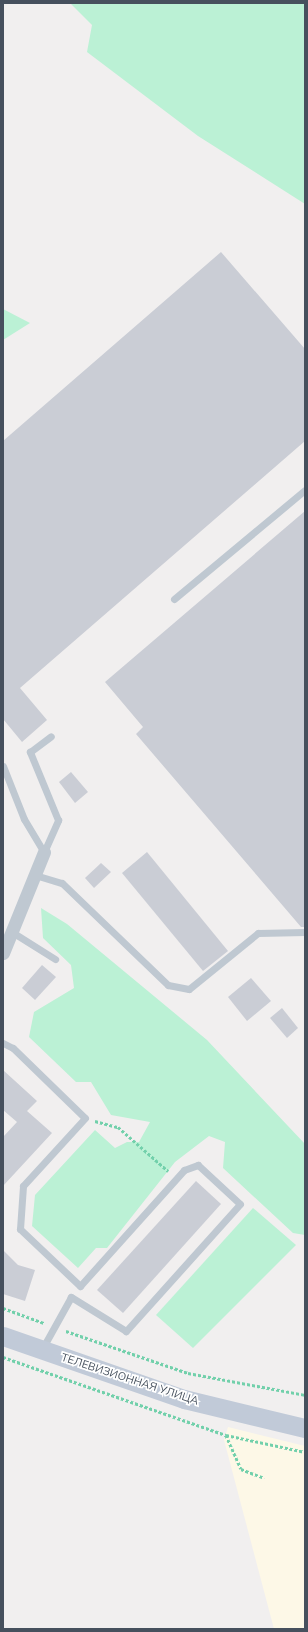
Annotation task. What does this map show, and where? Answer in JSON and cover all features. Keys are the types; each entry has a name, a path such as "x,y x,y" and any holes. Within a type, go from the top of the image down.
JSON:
{"street":[{"path":"3,953 44,852"},
{"name":"ТЕЛЕВИЗИОННАЯ УЛИЦА","path":"3,1336 184,1399 305,1428"}],"lane":[{"path":"174,599 305,490"},
{"path":"44,852 58,820 30,752 51,736"},
{"path":"3,766 24,819 44,852"},
{"path":"35,875 62,883 168,985 188,989 258,933 305,932"},
{"path":"12,932 55,959"},
{"path":"3,1042 13,1048 85,1118 23,1186 20,1229 80,1286"},
{"path":"42,1350 53,1326 71,1297 184,1170 198,1165 240,1204 126,1331 71,1297"}],"path":[{"path":"85,1118 118,1127 176,1178"},
{"path":"3,1308 188,1373 305,1395"},
{"path":"3,1357 226,1435 305,1452"},
{"path":"226,1435 241,1469 264,1478"}],"shaded area":[{"path":"228,1427 305,1446 305,1629 274,1629 224,1440"}],"green space":[{"path":"70,3 304,3 305,204 198,136 87,52 92,25"},
{"path":"3,309 30,323 3,340"},
{"path":"41,908 67,924 207,1040 305,1144 305,1235 293,1233 223,1168 225,1142 209,1136 175,1162 107,1248 96,1248 78,1268 32,1226 35,1195 95,1130 115,1148 127,1142 139,1142 150,1122 111,1115 91,1082 76,1082 29,1037 34,1012 74,988 71,965 43,938"},
{"path":"253,1208 296,1245 193,1348 156,1315"}],"building":[{"path":"221,252 305,349 305,441 20,688 47,720 22,742 3,719 3,441"},
{"path":"305,511 305,927 301,927 136,734 143,727 105,682"},
{"path":"71,772 88,792 75,803 59,782"},
{"path":"147,852 228,951 203,971 122,873"},
{"path":"101,863 111,872 94,888 85,878"},
{"path":"42,965 56,977 35,1000 22,988"},
{"path":"251,978 271,1001 247,1021 228,997"},
{"path":"282,1008 298,1028 287,1038 270,1018"},
{"path":"3,1070 37,1101 27,1111 52,1133 3,1186 3,1137 17,1122 3,1110"},
{"path":"196,1181 221,1204 123,1313 97,1290"},
{"path":"3,1250 18,1265 35,1270 25,1301 3,1294"}]}
